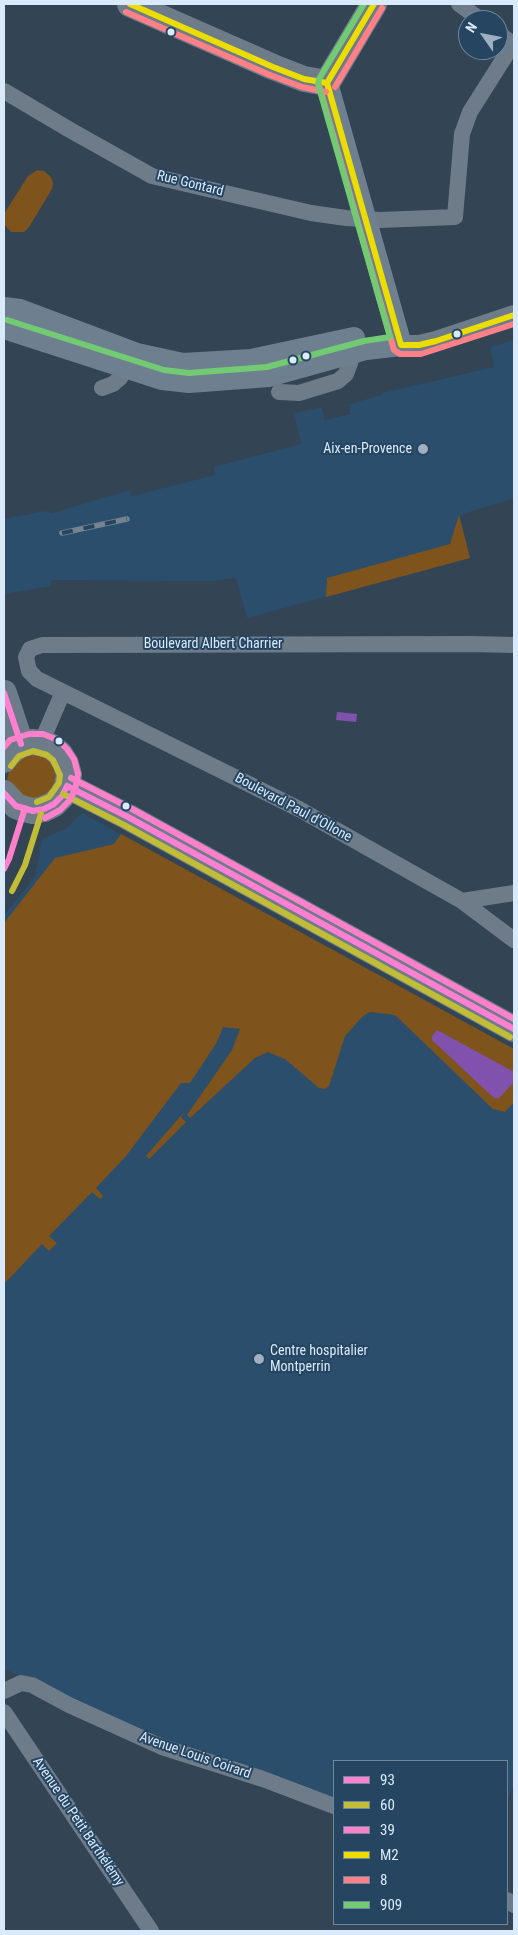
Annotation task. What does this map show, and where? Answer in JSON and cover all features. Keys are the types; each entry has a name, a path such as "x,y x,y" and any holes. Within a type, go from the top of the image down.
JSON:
{"main road":[{"path":"130,4 273,67 304,78 327,83"},
{"path":"374,4 327,83 399,337"},
{"path":"4,308 20,310 119,347 161,360 183,364 242,361 399,337"},
{"path":"4,328 162,379 188,382 268,376 354,352 399,337"},
{"path":"4,693 15,752 56,750 66,764 68,775 67,786 62,796 54,804 44,809 33,811 16,806 4,793"},
{"path":"67,786 128,817 514,1029"}],"street":[{"name":"Rue Gontard","path":"4,91 152,176 311,213 366,220 456,217 462,134 470,112 514,44"},
{"path":"399,337 419,344 436,341 514,315"},
{"path":"102,388 113,384 120,378 126,368 127,360 119,347"},
{"path":"279,392 300,393 338,381 346,374 354,352"},
{"name":"Boulevard Albert Charrier","path":"62,692 37,679 29,671 26,657 30,649 35,646 144,644 471,644 514,646"},
{"path":"15,752 62,692"},
{"name":"Boulevard Paul d'Ollone","path":"62,692 299,809 462,901 514,940"},
{"path":"462,901 514,893"},
{"name":"Avenue Louis Coirard","path":"4,1691 21,1683 32,1685 69,1706 162,1747 263,1779 333,1806"},
{"name":"Avenue du Petit Barthélémy","path":"4,1712 152,1931"}],"shaded area":[{"path":"37,170 44,171 51,177 52,189 29,227 24,232 11,232 5,225 4,214 28,176"},
{"path":"514,340 514,498 460,515 470,558 247,618 236,578 214,581 51,580 51,586 4,594 4,519 45,511 52,513 130,490 132,496 215,475 214,467 301,444 294,413 322,407 325,420 350,414 349,404 382,395 382,393 494,367 490,347"},
{"path":"459,515 470,558 326,597 327,578 450,544"},
{"path":"337,712 357,714 356,722 336,720"},
{"path":"31,752 53,761 57,785 39,803 10,789 7,780 11,764"},
{"name":"Centre hospitalier Montperrin","path":"82,813 514,1049 514,1787 508,1796 508,1760 333,1760 333,1799 264,1771 176,1744 4,1669 4,915 35,877 42,839 67,828"},
{"path":"121,834 514,1049 514,1102 505,1112 493,1109 395,1015 370,1012 363,1016 345,1036 329,1086 325,1089 319,1088 285,1059 268,1052 255,1058 190,1118 187,1115 232,1050 240,1029 223,1027 217,1042 190,1083 181,1083 126,1156 96,1188 103,1196 100,1199 92,1192 49,1236 57,1243 49,1251 42,1244 4,1284 4,923 55,858 114,844"},
{"path":"437,1030 514,1072 514,1082 499,1098 494,1098 432,1040 432,1036"},
{"path":"185,1111 181,1117 186,1122 149,1159 146,1156"}],"railway":[{"path":"62,533 127,519"}],"transit line":[{"name":"M2","path":"130,4 273,67 304,79 327,83"},
{"name":"909","path":"7,320 164,370 189,373 267,367 364,341 390,337 318,84 319,79 364,4"},
{"name":"M2","path":"327,83 374,4"},
{"name":"8","path":"335,87 382,8"},
{"name":"8","path":"126,12 270,75 302,87 326,92"},
{"name":"M2","path":"327,83 401,345 419,345 436,341 514,315"},
{"name":"8","path":"319,85 394,350 400,354 421,354 514,324"},
{"name":"93","path":"4,693 21,744"},
{"name":"39","path":"4,747 10,740 29,734 43,734 58,740 74,759 78,774 75,790 69,801 60,810 45,818"},
{"name":"60","path":"11,766 19,756 33,751 47,755 53,760 60,775 59,783 49,797 37,802"},
{"name":"39","path":"71,778 132,809 514,1019"},
{"name":"93","path":"67,786 128,817 514,1029"},
{"name":"93","path":"4,793 16,806 33,811 44,809 54,804 62,796 67,786"},
{"name":"60","path":"63,794 124,825 510,1037"},
{"name":"39","path":"4,869 25,808"},
{"name":"60","path":"12,891 25,865 41,814"}],"place":[{"name":"Aix-en-Provence","path":"423,449"},
{"name":"Centre hospitalier Montperrin","path":"259,1359"}]}
